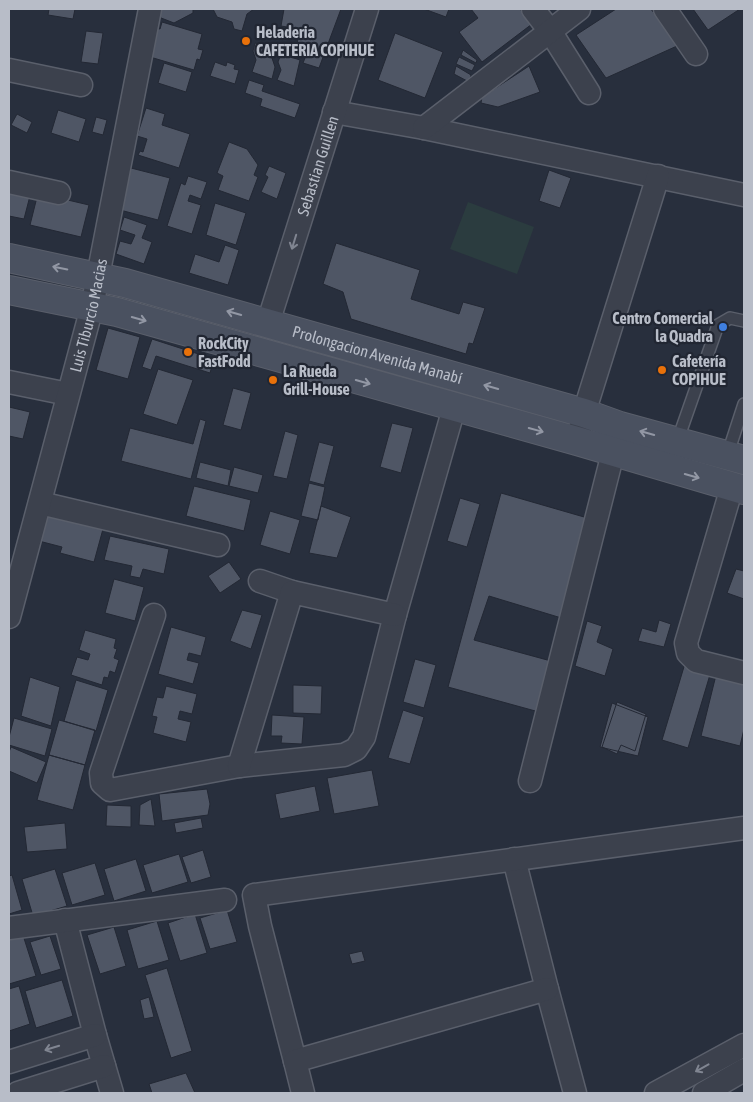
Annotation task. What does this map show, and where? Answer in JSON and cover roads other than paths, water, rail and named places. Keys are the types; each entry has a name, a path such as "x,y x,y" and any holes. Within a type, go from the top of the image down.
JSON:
{"main road":[{"name":"Prolongacion Avenida Manabí","path":"9,258 99,276 736,458"},
{"name":"Prolongacion Avenida Manabí","path":"9,290 117,312 738,489"}],"street":[{"name":"Luis Tiburcio Macias","path":"9,617 92,307 150,9"},
{"name":"Sebastian Guillen","path":"268,323 367,9"},
{"path":"533,9 550,31 589,93"},
{"path":"424,128 580,9"},
{"path":"665,9 696,54"},
{"path":"9,70 80,85"},
{"path":"334,112 424,128 744,195"},
{"path":"577,442 658,176"},
{"path":"9,182 59,193"},
{"path":"9,382 68,394"},
{"path":"154,615 101,773 102,783 110,790 240,766 344,755 356,750 364,737 395,615 454,408"},
{"path":"530,781 620,426"},
{"path":"738,489 686,644 688,653 696,661 744,674"},
{"path":"40,503 218,545"},
{"path":"260,581 292,592 395,615"},
{"path":"240,766 292,592"},
{"path":"303,1093 260,926 254,895 744,828"},
{"path":"514,859 575,1093"},
{"path":"9,928 226,900"},
{"path":"65,920 112,1093"},
{"path":"295,1060 547,990"},
{"path":"9,1062 95,1035"},
{"path":"656,1093 744,1045"},
{"path":"18,1093 104,1066"},
{"path":"704,1093 744,1070"}],"lane":[{"path":"676,442 718,325 730,318 744,321"},
{"path":"736,458 744,404"}],"place":[{"name":"Heladeria CAFETERIA COPIHUE","path":"246,41"},
{"name":"Centro Comercial la Quadra","path":"723,327"},
{"name":"RockCity FastFodd","path":"188,352"},
{"name":"Cafetería COPIHUE","path":"662,370"},
{"name":"La Rueda Grill-House","path":"273,380"}]}
